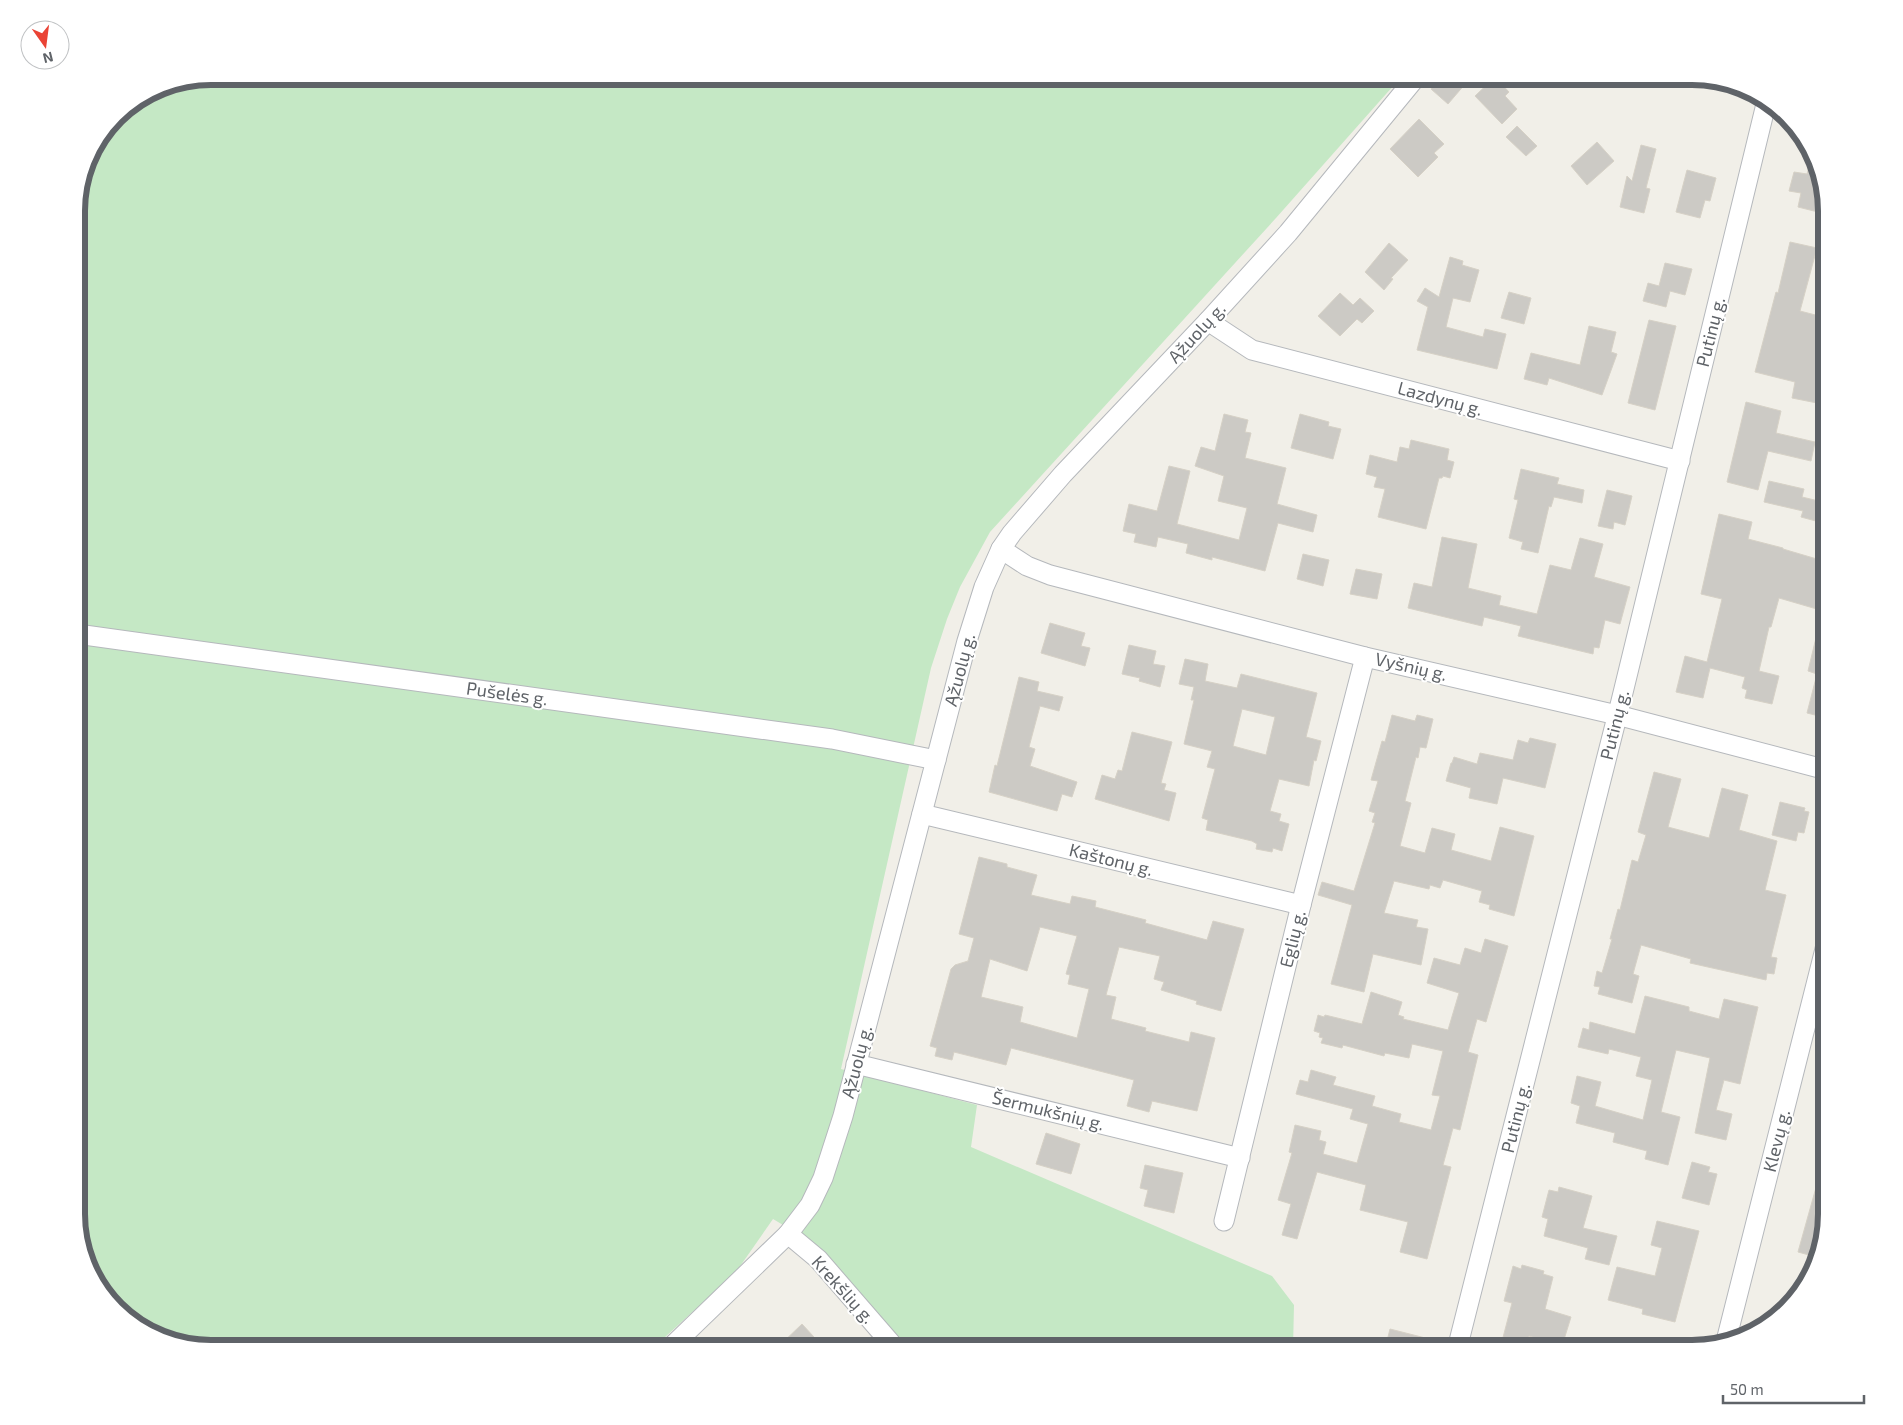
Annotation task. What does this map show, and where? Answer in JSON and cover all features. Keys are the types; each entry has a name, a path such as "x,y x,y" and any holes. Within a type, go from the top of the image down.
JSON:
{"street":[{"name":"Ąžuolų g.","path":"678,1340 788,1234 810,1205 823,1178 856,1064 967,641 984,587 1001,549 1018,526 1063,474 1208,322 1288,233 1410,85"},
{"name":"Putinų g.","path":"1459,1340 1618,715 1765,108"},
{"name":"Lazdynų g.","path":"1208,322 1252,350 1680,461"},
{"name":"Vyšnių g.","path":"1001,549 1027,566 1050,575 1365,657 1618,715 1818,768"},
{"name":"Pušelės g.","path":"85,635 832,739 936,760"},
{"name":"Eglių g.","path":"1224,1221 1301,905 1365,657"},
{"name":"Kaštonų g.","path":"922,814 1301,905"},
{"name":"Klevų g.","path":"1728,1335 1818,977"},
{"name":"Šermukšnių g.","path":"856,1064 1240,1158"},
{"name":"Krekšlių g.","path":"788,1234 818,1259 888,1340"}],"green space":[{"path":"210,85 1394,85 1276,218 990,532 960,587 931,668 841,1069 977,1105 971,1147 1272,1276 1294,1305 1293,1340 900,1340 815,1244 773,1219 736,1272 662,1340 194,1339 155,1327 134,1314 116,1297 102,1277 89,1247 85,1223 85,202 89,178 98,155 116,128 141,106 178,89"}],"building":[{"path":"1434,85 1464,85 1448,104 1431,89"},
{"path":"1487,85 1502,85 1509,92 1505,96 1517,109 1502,124 1475,96"},
{"path":"1419,119 1444,144 1434,153 1438,157 1418,177 1390,149"},
{"path":"1517,126 1537,146 1526,156 1506,137"},
{"path":"1597,142 1614,161 1587,185 1571,166"},
{"path":"1641,145 1656,149 1646,188 1650,189 1644,213 1620,207 1627,176 1632,181"},
{"path":"1809,165 1817,194 1818,212 1798,207 1801,193 1789,191 1794,172 1807,174"},
{"path":"1687,170 1716,178 1710,201 1705,200 1700,218 1676,212"},
{"path":"1790,242 1817,248 1800,311 1818,316 1817,403 1792,398 1795,382 1755,372 1776,292 1778,293"},
{"path":"1389,243 1408,260 1391,278 1393,279 1384,290 1365,272"},
{"path":"1450,257 1463,261 1462,265 1479,270 1470,302 1453,298 1446,327 1483,337 1485,329 1506,334 1497,369 1417,350 1428,307 1417,301 1425,288 1439,297"},
{"path":"1665,263 1692,269 1685,295 1670,291 1666,307 1643,301 1648,283 1659,286"},
{"path":"1509,292 1531,298 1524,324 1501,318"},
{"path":"1340,293 1353,305 1360,298 1374,311 1362,323 1357,319 1340,336 1318,316"},
{"path":"1649,320 1676,326 1655,410 1628,403"},
{"path":"1589,326 1616,332 1611,352 1617,354 1602,395 1549,378 1547,385 1524,379 1531,353 1580,365"},
{"path":"1746,402 1781,411 1776,433 1815,442 1811,461 1768,451 1758,490 1727,482"},
{"path":"1224,414 1248,420 1245,432 1251,433 1245,458 1286,468 1277,504 1317,515 1313,532 1278,523 1265,571 1212,557 1212,560 1186,553 1188,544 1158,537 1156,547 1134,542 1136,534 1123,531 1129,504 1157,511 1169,466 1190,471 1177,524 1239,540 1247,508 1218,501 1224,476 1195,466 1201,447 1215,451"},
{"path":"1300,414 1329,422 1328,426 1341,429 1333,459 1291,448"},
{"path":"1411,440 1449,449 1447,460 1454,462 1450,478 1443,476 1439,478 1426,529 1378,517 1385,489 1374,487 1377,477 1366,474 1370,455 1397,462 1400,447 1409,449"},
{"path":"1521,469 1559,478 1557,484 1584,490 1582,503 1554,497 1551,507 1549,506 1538,553 1521,549 1523,542 1509,538 1518,500 1514,499"},
{"path":"1769,481 1804,489 1802,497 1818,501 1818,522 1801,517 1803,511 1764,502"},
{"path":"1607,490 1632,496 1625,525 1614,522 1613,529 1598,526"},
{"path":"1719,514 1752,522 1748,539 1818,559 1818,609 1779,598 1771,627 1769,627 1759,671 1779,676 1772,704 1745,698 1747,690 1742,688 1745,677 1710,668 1703,698 1676,692 1685,656 1707,662 1722,599 1701,594"},
{"path":"1442,537 1477,544 1468,588 1501,596 1499,605 1537,614 1550,565 1571,570 1580,538 1603,544 1594,577 1630,587 1620,624 1605,620 1599,648 1594,647 1593,654 1518,636 1521,626 1484,617 1482,626 1408,608 1414,583 1432,587"},
{"path":"1303,554 1329,560 1323,586 1297,579"},
{"path":"1356,569 1382,574 1377,599 1350,594"},
{"path":"1050,623 1085,633 1081,646 1090,648 1085,666 1041,653"},
{"path":"1818,629 1818,716 1807,713 1817,674 1808,671"},
{"path":"1129,645 1156,651 1153,664 1165,666 1160,687 1139,681 1140,678 1122,674"},
{"path":"1185,659 1208,664 1205,681 1237,688 1241,674 1317,693 1306,737 1321,741 1316,761 1314,760 1309,786 1279,779 1270,811 1281,814 1279,821 1289,824 1282,851 1273,848 1272,852 1256,849 1257,844 1252,841 1206,830 1208,820 1202,818 1215,769 1207,767 1212,751 1184,744 1194,700 1191,700 1194,687 1179,684","holes":["1242,709 1275,717 1266,755 1233,746"]},
{"path":"1019,677 1039,682 1037,691 1063,697 1059,711 1040,706 1029,747 1035,749 1030,766 1077,782 1072,797 1062,794 1057,811 989,792"},
{"path":"1392,715 1415,721 1417,715 1433,719 1426,748 1420,747 1418,758 1416,757 1405,801 1411,803 1400,846 1425,853 1432,828 1455,834 1451,850 1491,861 1500,827 1534,836 1514,916 1489,909 1490,905 1479,902 1482,891 1443,880 1440,888 1430,885 1429,889 1394,881 1384,913 1418,920 1416,927 1428,929 1421,965 1373,954 1364,992 1331,984 1352,905 1318,895 1322,882 1354,891 1375,823 1372,822 1375,813 1369,811 1378,781 1371,780 1382,741 1385,742"},
{"path":"1132,732 1172,742 1161,783 1166,784 1164,790 1176,793 1169,821 1095,799 1102,775 1115,779 1118,770 1122,771"},
{"path":"1530,738 1556,744 1545,788 1503,778 1497,804 1469,798 1471,788 1446,781 1454,757 1477,764 1480,753 1513,760 1518,740 1528,743"},
{"path":"1654,772 1681,779 1668,827 1709,838 1722,788 1748,795 1739,830 1777,841 1765,890 1786,895 1771,957 1777,958 1774,974 1767,973 1766,980 1690,963 1691,959 1641,945 1633,974 1639,976 1632,1003 1598,994 1600,987 1594,986 1597,971 1602,973 1632,860 1638,862 1646,835 1638,832"},
{"path":"1780,802 1805,808 1804,811 1809,812 1804,833 1798,832 1796,841 1772,835"},
{"path":"979,857 1007,864 1007,867 1037,875 1031,895 1070,904 1072,896 1096,901 1095,907 1146,920 1145,923 1207,940 1213,921 1244,929 1221,1011 1196,1004 1197,1001 1161,990 1164,982 1154,979 1160,956 1119,947 1106,995 1116,997 1111,1019 1146,1028 1145,1031 1189,1042 1191,1032 1215,1038 1197,1111 1152,1101 1149,1112 1127,1106 1134,1080 1011,1048 1006,1065 954,1052 952,1060 935,1056 937,1048 930,1046 951,969 955,965 968,961 974,938 959,934","holes":["1040,927 1077,936 1066,974 1070,975 1068,984 1089,989 1077,1038 1020,1022 1023,1007 981,997 990,959 1027,971"]},
{"path":"1485,939 1508,946 1486,1022 1477,1019 1468,1052 1478,1055 1460,1130 1453,1128 1443,1165 1451,1167 1427,1259 1400,1252 1408,1222 1360,1210 1366,1185 1317,1172 1297,1239 1282,1235 1291,1204 1278,1200 1292,1153 1289,1152 1295,1125 1321,1131 1319,1140 1326,1142 1323,1154 1357,1163 1368,1124 1350,1119 1353,1109 1296,1094 1300,1080 1308,1082 1311,1070 1336,1077 1333,1085 1375,1096 1372,1106 1401,1114 1399,1122 1431,1130 1440,1096 1432,1095 1443,1051 1412,1044 1409,1058 1385,1053 1384,1056 1343,1045 1342,1048 1321,1043 1323,1038 1319,1037 1320,1033 1314,1031 1318,1015 1362,1024 1371,992 1402,1002 1398,1015 1404,1017 1403,1019 1448,1030 1459,993 1427,983 1434,958 1460,965 1465,948 1481,953"},
{"path":"1645,996 1689,1007 1689,1011 1719,1019 1724,999 1758,1007 1740,1084 1724,1080 1716,1110 1732,1114 1726,1140 1695,1133 1710,1058 1676,1050 1661,1112 1680,1117 1668,1165 1645,1159 1647,1151 1613,1142 1615,1133 1576,1123 1580,1106 1571,1103 1577,1076 1601,1082 1595,1106 1643,1120 1652,1080 1636,1076 1641,1057 1609,1049 1608,1054 1578,1047 1583,1028 1589,1030 1590,1022 1635,1034"},
{"path":"1046,1133 1080,1144 1071,1174 1036,1164"},
{"path":"1692,1162 1710,1167 1708,1172 1717,1174 1709,1205 1682,1198"},
{"path":"1145,1165 1183,1173 1174,1213 1144,1206 1148,1190 1140,1188"},
{"path":"1818,1180 1817,1231 1814,1247 1811,1255 1798,1252"},
{"path":"1559,1187 1592,1196 1583,1228 1617,1236 1609,1265 1585,1259 1588,1248 1544,1236 1548,1219 1542,1217 1549,1190 1558,1192"},
{"path":"1657,1221 1699,1231 1675,1322 1642,1314 1643,1309 1608,1300 1617,1267 1655,1276 1662,1248 1651,1245"},
{"path":"1522,1265 1544,1271 1543,1274 1553,1277 1545,1309 1571,1317 1564,1340 1542,1340 1529,1336 1528,1340 1502,1340 1512,1303 1504,1301 1513,1266 1521,1269"},
{"path":"802,1324 817,1340 785,1340"},
{"path":"1390,1329 1433,1340 1387,1340"}]}
